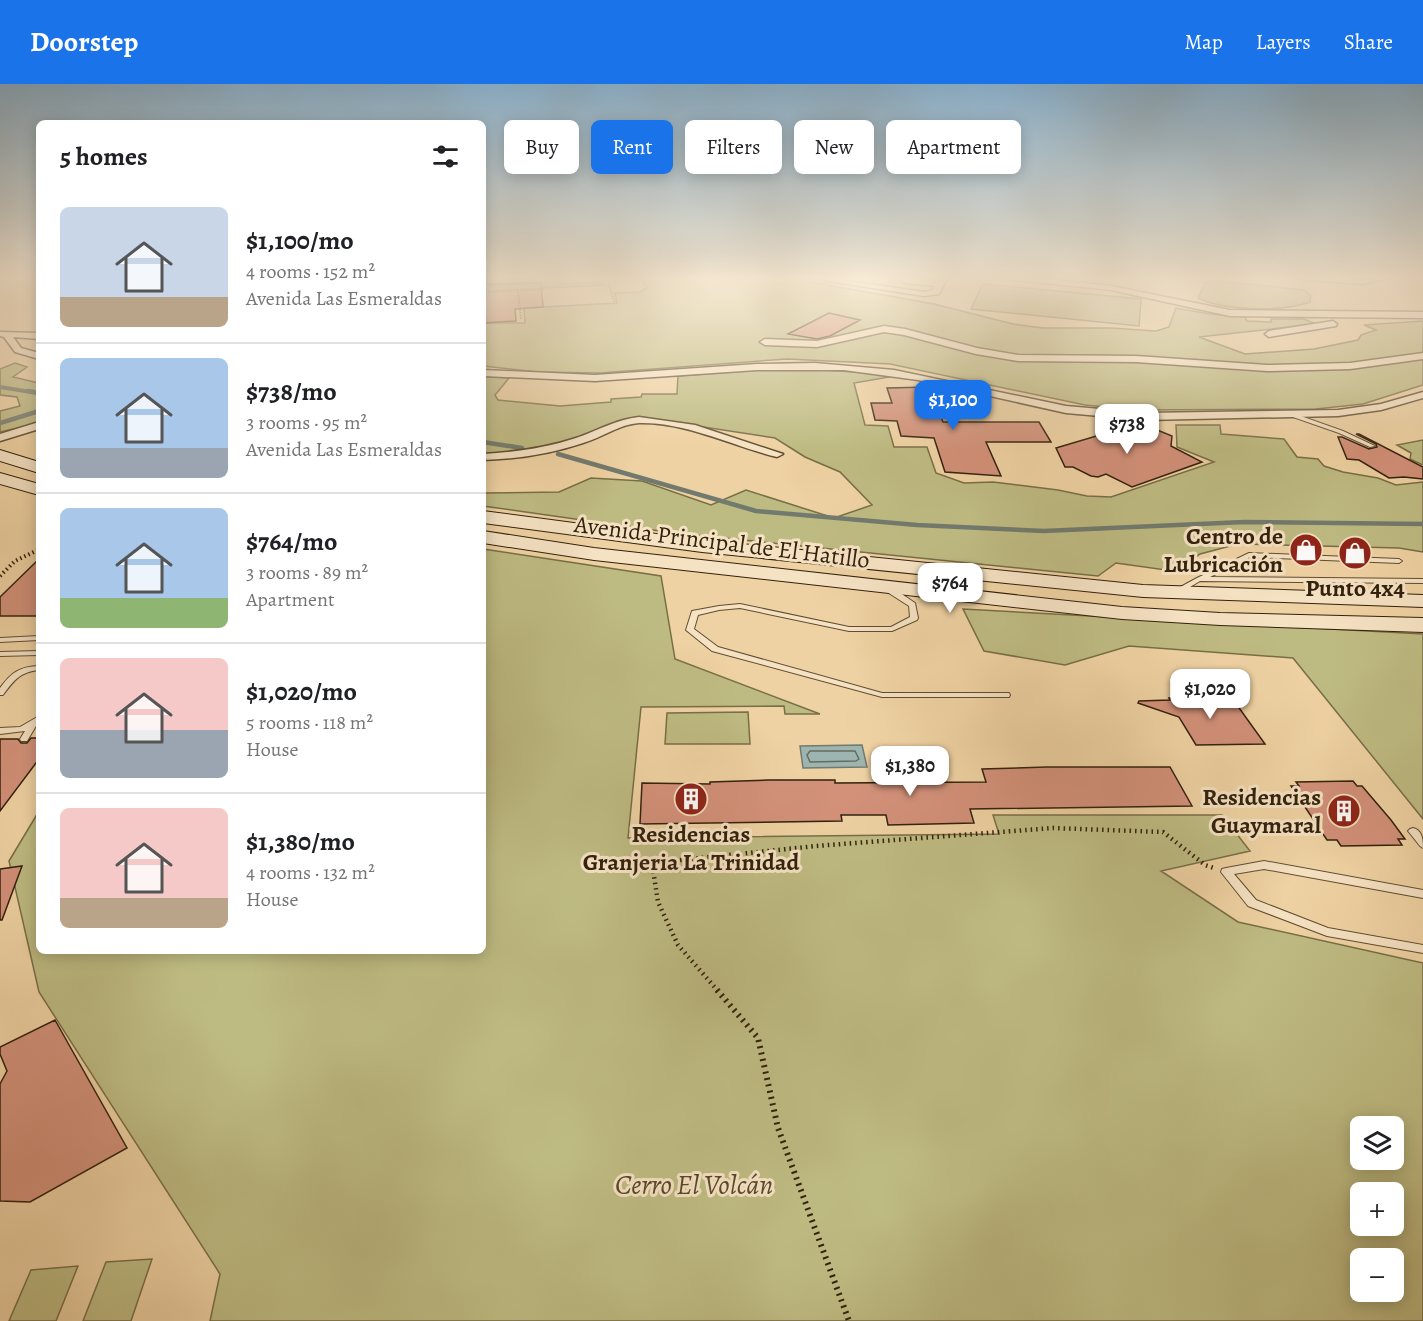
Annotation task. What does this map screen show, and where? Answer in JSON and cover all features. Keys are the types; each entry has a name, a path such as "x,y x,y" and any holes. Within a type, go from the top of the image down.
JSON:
{"main road":[{"path":"0,455 36,467"},
{"path":"0,478 36,489"},
{"name":"Avenida Principal de El Hatillo","path":"486,517 702,546 994,577 1174,592 1423,601"},
{"name":"Avenida Principal de El Hatillo","path":"486,537 594,554 1122,613 1220,619 1423,625"}],"street":[{"path":"4,335 18,350 36,355"},
{"path":"16,335 36,336"},
{"path":"765,342 817,344 858,335"},
{"path":"915,335 976,351 1018,358 1136,360 1267,368 1350,366 1423,356"},
{"path":"486,373 545,378 610,378 762,366 842,367 888,370 1042,405 1092,412 1168,417 1295,416 1356,412 1399,404 1423,394"},
{"path":"486,457 504,456 591,438 625,422 638,420 674,424 777,454"},
{"path":"0,439 36,427"}],"lane":[{"path":"1295,416 1372,446"},
{"path":"1174,592 1249,555 1399,561"},
{"path":"1199,579 1423,581"},
{"path":"887,587 912,605 914,618 892,629 849,629 740,606 695,613 690,630 715,649 882,694 1006,694"},
{"path":"0,640 36,638"},
{"path":"0,654 36,652"},
{"path":"0,693 17,672 27,668 36,668"},
{"path":"0,731 16,731 36,722"},
{"path":"24,738 36,722"},
{"path":"1413,831 1423,844"},
{"path":"1423,894 1264,865 1226,872 1251,903 1327,932 1423,949"}],"path":[{"path":"0,576 15,561 36,551"},
{"path":"849,1321 778,1128 758,1038 678,945 658,902 652,863 816,846 1053,828 1163,832 1205,865 1226,872"}],"green space":[{"path":"486,335 1219,335 1199,337 1245,354 1314,349 1358,340 1362,335 1423,335 1423,385 1363,404 1316,409 1133,410 1085,405 890,364 787,359 600,373 537,372 486,366"},
{"path":"15,363 27,367 13,377 36,382 36,424 0,432 0,411 20,406 17,397 0,395 0,369"},
{"path":"806,369 901,375 854,383 865,425 888,426 894,447 927,447 936,473 964,483 993,482 1087,496 1111,497 1214,462 1177,447 1176,425 1220,425 1221,434 1284,439 1297,457 1318,459 1324,466 1343,472 1378,478 1396,485 1423,482 1423,552 1399,548 1238,544 1200,554 1173,571 1116,563 1098,576 674,533 486,506 486,493 559,492 591,478 642,481 711,505 746,490 834,518 872,505 840,472 805,457 775,438 638,417 560,443 522,451 486,455 486,376 509,378 495,395 498,400 560,406 611,402 611,399 641,397 642,394 677,394 678,376"},
{"path":"1423,440 1423,465 1410,459 1411,453 1397,445"},
{"name":"Cerro El Volcán","path":"486,549 661,576 675,659 820,714 785,714 784,706 641,707 628,838 999,834 993,815 1222,815 1250,851 1161,871 1238,922 1423,963 1423,1321 210,1321 220,1274 39,992 9,861 36,816 36,954 486,954"},
{"path":"963,609 1423,634 1423,819 1293,658 1129,646 1065,665 984,651"},
{"path":"748,712 750,744 665,744 667,713"},
{"path":"152,1259 131,1321 83,1321 106,1262"},
{"path":"78,1266 56,1321 9,1321 31,1270"}],"water":[{"path":"862,745 867,767 803,768 800,746"}],"building":[{"path":"792,335 832,335 817,339"},
{"path":"929,387 943,422 1039,422 1051,442 986,442 1001,476 945,472 934,438 901,436 897,421 875,420 871,403 892,403 887,388"},
{"path":"1140,423 1172,436 1171,446 1202,462 1132,487 1106,474 1098,477 1091,476 1073,467 1065,467 1056,448"},
{"path":"1356,434 1423,467 1423,479 1389,478 1359,460 1347,459 1338,437 1369,449 1377,447 1376,444"},
{"path":"36,562 36,616 0,616 0,597"},
{"name":"Residencias Guaymaral","path":"1169,698 1232,698 1265,744 1196,745 1179,717 1138,703 1139,701 1170,700"},
{"path":"31,738 36,738 36,763 0,811 0,739 18,739 21,743 27,743"},
{"path":"1170,767 1192,806 970,809 974,823 888,825 886,815 841,815 842,821 640,824 642,783 710,784 710,782 768,780 835,780 835,783 986,782 982,769"},
{"name":"Residencias Guaymaral","path":"1353,781 1357,786 1362,786 1391,820 1405,839 1398,839 1402,845 1341,846 1337,840 1327,840 1291,786 1299,786 1296,782"},
{"path":"22,866 2,920 0,920 0,869"},
{"path":"55,1020 127,1148 30,1202 0,1201 0,1084 7,1071 0,1054 0,1047"}],"waterway":[{"path":"0,387 36,393"},
{"path":"28,391 36,392"},
{"path":"0,423 36,412"},
{"path":"486,442 522,448"},
{"path":"558,454 756,511 917,525 1044,531 1244,522 1423,524"}],"place":[{"name":"Centro de Lubricación","path":"1306,550"},
{"name":"Punto 4x4","path":"1355,553"},
{"name":"Residencias Granjeria La Trinidad","path":"691,799"},
{"name":"Residencias Guaymaral","path":"1344,811"}]}
